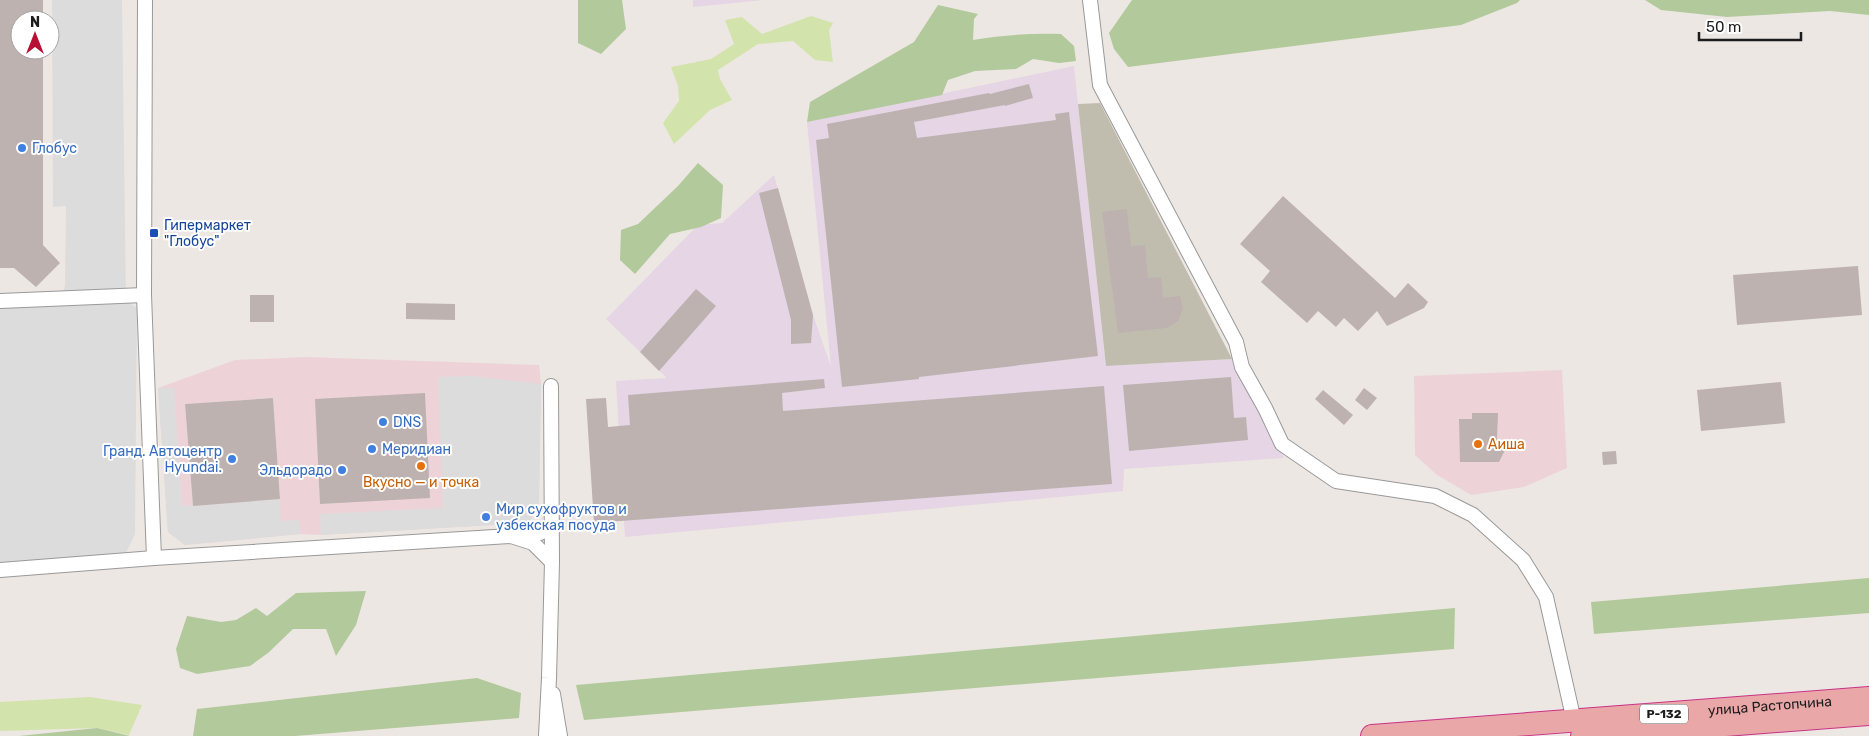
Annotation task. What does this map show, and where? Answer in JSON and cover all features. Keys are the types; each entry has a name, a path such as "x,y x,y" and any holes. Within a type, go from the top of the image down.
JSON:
{"highway":[{"name":"улица Растопчина","path":"1578,728 1869,698"},
{"name":"улица Растопчина","path":"1372,736 1869,714"}],"street":[{"path":"145,0 144,296 154,558"},
{"path":"1090,0 1100,85 1236,342 1242,367 1266,408 1282,444 1336,481 1435,496 1473,514 1523,560 1546,597 1578,728"},
{"path":"0,301 144,296"},
{"path":"551,386 552,562 550,678 553,734"},
{"path":"0,570 154,558 511,536 540,533 552,527"},
{"path":"511,536 533,543 552,562"}],"shaded area":[{"path":"52,0 122,0 126,301 137,308 135,534 125,555 0,563 0,307 60,304 65,285 66,206 53,207 52,60 60,60 60,10 52,10"},
{"path":"693,0 765,0 693,7"},
{"path":"1074,66 1106,366 1232,359 1284,458 1124,469 1123,491 625,537 616,381 667,378 606,319 698,225 722,223 774,175 813,315 831,367 807,122"},
{"path":"1100,103 1232,359 1106,366 1078,104"},
{"path":"305,357 539,365 541,384 539,503 529,523 321,535 300,534 185,545 168,532 158,388 235,360","holes":["273,398 280,499 193,505 185,404"]},
{"path":"1562,370 1567,468 1524,487 1471,495 1437,475 1415,455 1414,376"},
{"path":"471,376 541,384 539,503 529,523 321,535 320,514 443,508 438,377"},
{"path":"158,388 174,388 182,506 280,499 281,521 299,520 300,534 185,545 168,532"}],"green space":[{"path":"578,0 622,0 626,29 601,54 578,43"},
{"path":"1132,0 1520,0 1517,3 1461,25 1128,67 1114,49 1109,33"},
{"path":"1645,0 1869,0 1869,15 1830,11 1727,17 1661,10"},
{"path":"938,5 978,14 974,19 973,40 1017,35 1061,34 1074,46 1076,61 1059,63 1033,59 1016,69 975,71 948,80 942,95 807,122 810,102 914,42"},
{"path":"811,16 833,23 829,30 833,62 815,60 793,41 758,44 718,70 720,79 732,100 710,110 674,144 663,123 679,101 678,86 671,67 711,59 734,44 725,20 742,17 762,34"},
{"path":"698,163 723,185 721,218 701,227 670,234 635,274 620,260 621,230 638,224 678,186"},
{"path":"1869,578 1869,613 1594,634 1591,602"},
{"path":"366,591 356,625 336,656 326,629 293,629 268,653 250,666 197,674 180,668 176,649 187,616 221,622 236,620 256,608 267,616 296,593"},
{"path":"1455,608 1454,649 584,720 576,685"},
{"path":"477,678 521,693 519,718 295,736 193,736 197,709"},
{"path":"90,697 142,705 129,735 97,728 0,731 0,702"},
{"path":"97,728 130,736 19,736"}],"building":[{"name":"Глобус","path":"0,0 43,0 43,10 10,10 10,60 43,60 43,245 60,263 36,287 14,268 0,268"},
{"path":"1029,84 1033,98 1005,106 914,122 917,138 1056,120 1055,114 1069,112 1098,356 842,387 816,140 829,138 827,124 990,94"},
{"path":"778,188 813,315 811,343 791,344 791,320 759,193"},
{"path":"1283,196 1395,298 1408,283 1428,302 1424,308 1387,326 1377,311 1358,331 1344,318 1336,327 1318,311 1307,323 1261,282 1270,271 1240,244"},
{"path":"1127,209 1131,246 1145,245 1148,278 1161,277 1163,298 1180,296 1183,309 1178,321 1167,328 1118,333 1102,212"},
{"path":"1858,266 1862,315 1737,325 1733,275"},
{"path":"696,289 716,306 659,371 640,352"},
{"path":"250,295 274,295 274,322 250,322"},
{"path":"406,303 455,304 455,320 406,319"},
{"path":"1231,377 1234,418 1246,417 1248,440 1129,451 1123,385"},
{"path":"824,379 825,388 782,393 783,411 1104,386 1112,484 594,523 586,399 606,398 608,427 630,425 628,395"},
{"path":"1781,382 1785,423 1701,431 1697,390"},
{"path":"1364,388 1377,398 1367,410 1355,400"},
{"path":"1323,390 1353,415 1344,425 1315,399"},
{"name":"Меридиан","path":"425,393 430,498 320,504 315,399"},
{"path":"273,398 280,499 193,506 185,404"},
{"path":"1472,413 1498,413 1497,439 1505,450 1499,462 1460,462 1459,419 1472,419"},
{"path":"1616,451 1617,464 1603,465 1602,452"}],"place":[{"name":"Глобус","path":"22,148"},
{"name":"Гипермаркет \"Глобус\"","path":"154,233"},
{"name":"DNS","path":"383,422"},
{"name":"Аиша","path":"1478,444"},
{"name":"Меридиан","path":"372,449"},
{"name":"Гранд. Автоцентр Hyundai.","path":"232,459"},
{"name":"Вкусно — и точка","path":"421,466"},
{"name":"Эльдорадо","path":"342,470"},
{"name":"Мир сухофруктов и узбекская посуда","path":"486,517"}]}
